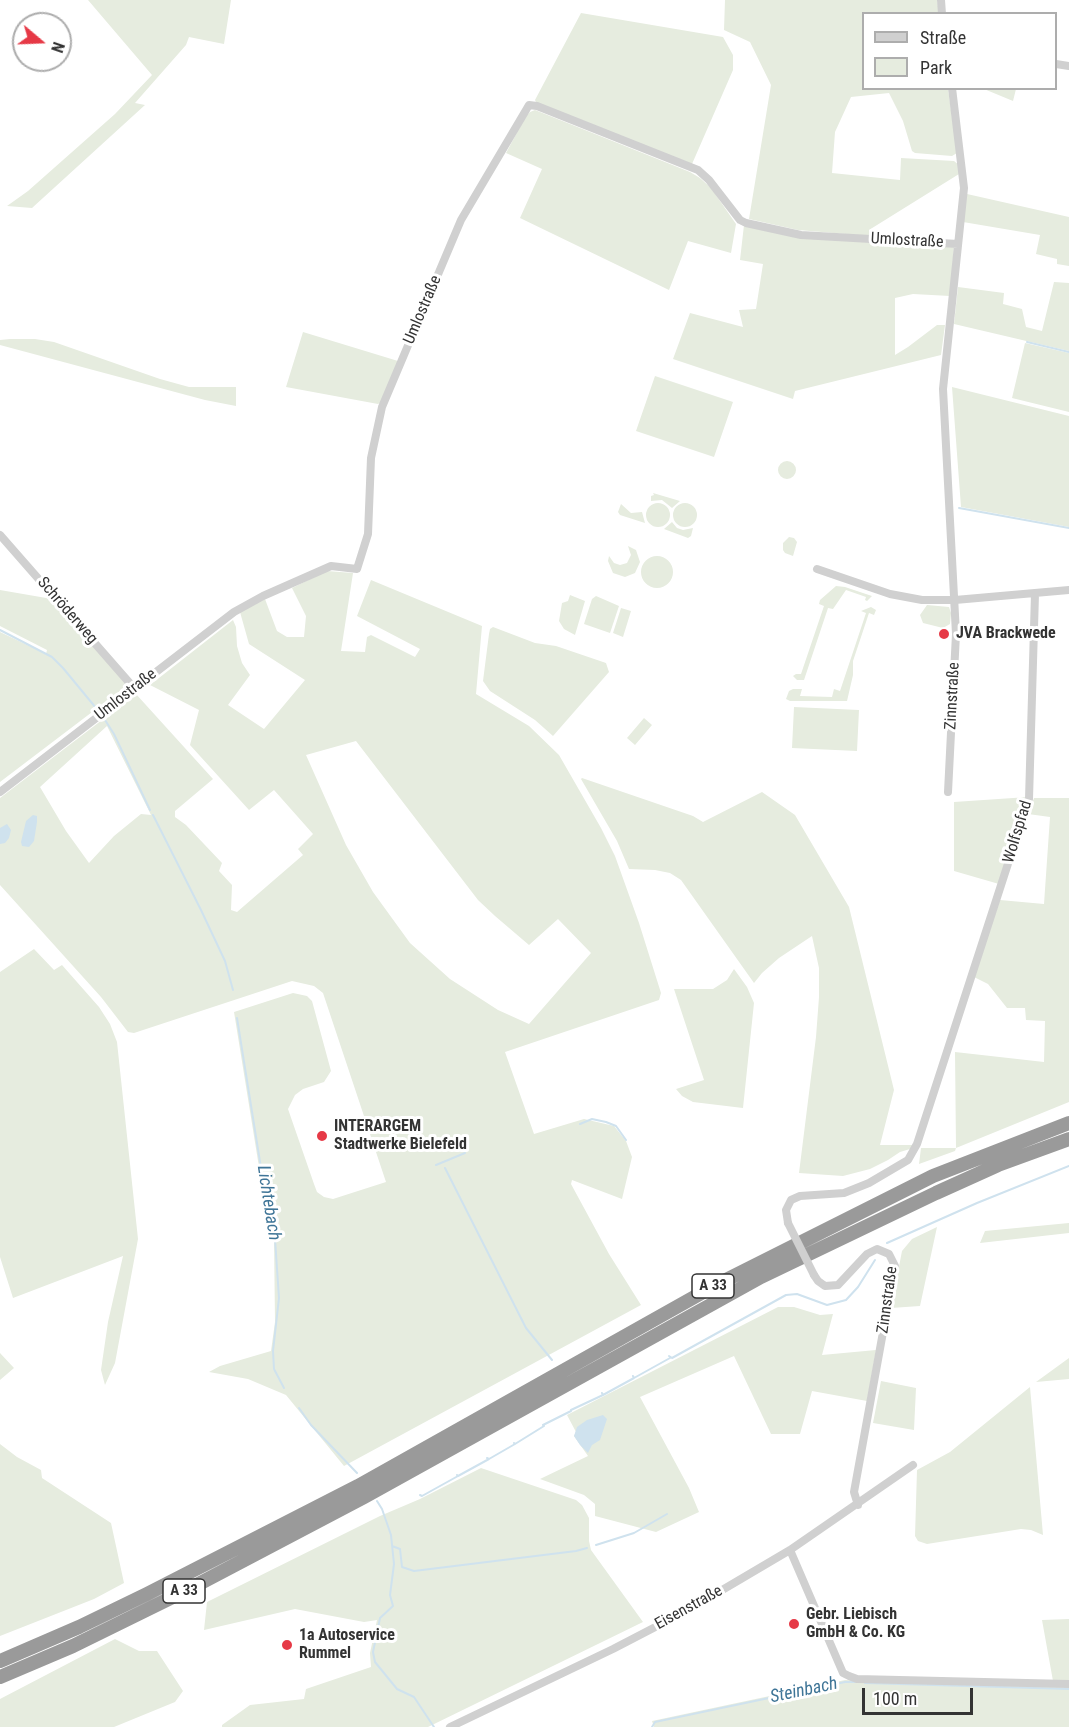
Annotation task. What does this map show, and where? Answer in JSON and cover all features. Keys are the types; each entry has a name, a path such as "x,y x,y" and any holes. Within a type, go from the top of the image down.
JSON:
{"highway":[{"name":"A 33","path":"375,1484 714,1286 933,1176 1069,1123"},
{"name":"A 33","path":"0,1662 79,1627 375,1484 761,1277 946,1188 1069,1139"},
{"name":"A 33","path":"0,1677 74,1646 191,1588 361,1491"}],"street":[{"name":"Umlostraße","path":"952,90 964,188 943,390 955,600"},
{"name":"Umlostraße","path":"0,792 234,612 263,596 331,566 357,569 368,534 371,458 382,407 461,220 529,105 537,106 698,171 709,180 740,220 746,223 795,234 958,244"},
{"name":"Schröderweg","path":"0,535 134,688"},
{"path":"817,569 905,598 922,600 955,600 1069,590"},
{"name":"Wolfspfad","path":"955,1026 1029,799 1035,594"},
{"name":"Zinnstraße","path":"948,792 956,634 955,600"},
{"name":"Zinnstraße","path":"858,1505 854,1492 895,1266 889,1254 877,1249 867,1254 838,1285 825,1286 814,1275 788,1223 786,1210 791,1200 844,1193 855,1189 896,1169 911,1156 917,1144 955,1026"},
{"name":"Eisenstraße","path":"450,1727 613,1649 690,1609 790,1550 913,1465"},
{"path":"790,1550 843,1673 849,1676 857,1679 1069,1684"}],"green space":[{"path":"88,0 231,0 224,44 189,37 186,45 135,103 145,105 32,208 7,206 28,191 115,114 152,75"},
{"path":"725,0 937,0 939,12 862,12 862,90 948,90 957,153 952,156 912,151 903,121 889,93 851,97 835,132 832,173 900,180 901,158 954,161 959,165 959,174 869,230 870,236 798,230 749,219 771,85 750,42 724,30"},
{"path":"581,13 723,37 733,55 733,70 692,164 536,102"},
{"path":"986,90 1016,90 1013,101"},
{"path":"535,110 700,178 711,188 736,224 731,253 688,241 669,290 520,218 542,169 506,153 526,116"},
{"path":"967,194 1069,217 1069,266 1057,264 1057,259 1036,254 1040,235 963,222"},
{"path":"744,225 797,237 954,246 950,296 913,294 895,298 895,355 937,325 945,325 941,355 795,391 793,399 673,359 690,313 743,327 739,310 756,309 763,264 740,260"},
{"path":"1054,282 1069,283 1069,351 954,324 958,287 1004,293 1003,304 1022,309 1026,327 1042,331"},
{"path":"303,332 398,361 382,402 378,404 286,387"},
{"path":"0,340 54,342 189,387 236,387 236,406 205,400 0,345"},
{"path":"1025,343 1069,353 1069,412 1012,398"},
{"path":"655,376 733,402 714,457 636,431"},
{"path":"952,387 1069,416 1069,527 961,507"},
{"path":"787,461 795,466 796,470 791,478 787,479 779,474 778,470 783,462"},
{"path":"653,493 680,501 672,508 662,500 651,501"},
{"path":"658,503 667,506 670,515 667,524 658,527 649,524 646,515 649,506"},
{"path":"685,503 690,504 696,510 696,520 690,526 685,527 680,526 674,520 673,515 674,510 680,504"},
{"path":"621,504 631,513 642,512 645,523 620,515 618,512"},
{"path":"672,522 677,528 683,530 693,528 691,536 688,538 664,529"},
{"path":"789,537 794,538 797,542 793,556 783,550 783,543"},
{"path":"628,546 636,550 640,562 635,573 625,577 613,573 608,561 609,556 614,563 620,565 627,563 631,555"},
{"path":"657,556 668,561 673,572 668,583 657,588 646,583 641,572 646,561"},
{"path":"327,571 353,573 341,651 365,652 367,637 371,635 415,657 420,649 357,616 371,580 482,626 476,694 529,726 559,755 615,856 661,993 659,1000 505,1052 534,1134 584,1119 614,1126 626,1141 632,1157 622,1199 572,1180 571,1184 609,1254 641,1305 344,1466 286,1395 248,1379 209,1372 220,1366 271,1351 275,1322 274,1240 268,1223 234,1012 293,993 307,996 312,1001 331,1071 324,1082 303,1089 295,1095 288,1109 317,1192 333,1199 386,1182 323,993 314,986 292,981 134,1033 128,1032 101,997 0,885 0,798 136,694 213,779 175,811 175,817 186,825 222,863 219,871 232,885 231,910 237,912 303,855 298,849 313,834 274,790 249,810 190,745 199,710 150,685 233,620 242,663 250,675 228,705 264,729 305,680 249,644 240,612 265,599 277,631 287,637 304,637 306,616 292,588","holes":["107,726 151,815 141,814 114,836 89,863 66,831 40,787","356,741 478,900 495,916 529,945 558,919 591,953 529,1024 498,1010 450,979 410,943 373,892 346,845 306,755"]},
{"path":"836,586 872,596 867,601 866,597 846,590 833,609 828,608 804,680 797,680 793,676 801,674 824,606 819,604 820,600"},
{"path":"0,590 52,599 129,684 0,782 0,632 46,654 47,650 0,626"},
{"path":"570,595 585,601 575,635 564,629 559,621 562,603 568,601"},
{"path":"596,596 619,606 610,633 584,624 592,599"},
{"path":"927,605 949,607 950,624 943,628 923,623 920,615"},
{"path":"871,607 876,610 874,615 869,613 853,661 853,675 847,701 790,701 786,699 789,691 793,689 802,689 800,696 832,697 834,689 840,691 866,613 861,611"},
{"path":"621,608 631,611 623,637 613,633"},
{"path":"493,627 535,643 556,646 606,663 609,672 553,736 535,720 490,691 483,681 489,634"},
{"path":"794,707 859,710 857,751 792,748"},
{"path":"644,718 652,725 635,745 627,738"},
{"path":"582,778 693,816 703,822 762,792 795,815 849,907 894,1090 880,1145 913,1145 910,1149 870,1169 843,1176 799,1173 819,997 819,968 812,936 779,958 754,983 681,880 670,873 629,869 617,841"},
{"path":"1028,797 999,884 954,871 954,802"},
{"path":"1034,798 1069,798 1069,1102 956,1148 955,1052 1044,1062 1045,1021 1026,1020 1025,1008 1007,1008 988,984 974,977 1000,900 1044,904 1050,817 1028,814"},
{"path":"34,949 54,970 62,965 99,1007 110,1024 117,1042 138,1239 115,1363 105,1385 101,1370 108,1322 123,1256 13,1298 0,1257 0,972"},
{"path":"734,969 747,987 754,1003 743,1108 693,1102 682,1096 676,1089 704,1080 674,989 713,989 727,980"},
{"path":"921,1148 956,1148 955,1151 919,1164"},
{"path":"1069,1223 1069,1233 980,1243 985,1231"},
{"path":"937,1227 920,1306 891,1308 902,1251 912,1239"},
{"path":"778,1307 794,1307 820,1315 833,1314 822,1355 876,1350 867,1401 812,1391 800,1434 771,1434 734,1356 640,1397 689,1488 699,1512 656,1532 595,1516 595,1504 584,1495 540,1479 588,1456 574,1436 576,1432 567,1415"},
{"path":"0,1353 14,1368 0,1380"},
{"path":"1069,1358 1069,1379 1036,1382"},
{"path":"881,1381 916,1388 914,1430 873,1423"},
{"path":"1030,1387 1043,1535 1021,1529 927,1544 918,1541 915,1536 917,1470 950,1452"},
{"path":"0,1444 17,1457 41,1470 42,1478 111,1523 124,1583 94,1599 0,1636"},
{"path":"481,1468 576,1500 582,1505 589,1518 591,1550 643,1622 428,1727 222,1727 250,1705 304,1699 306,1689 371,1667 370,1653 377,1620 364,1622 295,1609 204,1630 207,1602"},
{"path":"1069,1619 1069,1680 1053,1681 1042,1620"},
{"path":"115,1639 139,1651 157,1651 183,1691 175,1702 114,1727 0,1727 0,1699"},
{"path":"845,1680 1069,1687 1069,1727 654,1727 652,1721"}],"water":[{"path":"33,815 37,816 34,841 29,847 22,846 26,821"},
{"path":"7,824 11,830 9,838 5,843 0,844 0,828"},
{"path":"603,1415 607,1419 600,1440 592,1445 588,1453 574,1436 577,1427 587,1420"}],"waterway":[{"path":"1027,342 1069,352"},
{"path":"959,508 1069,528"},
{"name":"Lichtebach","path":"0,630 52,657 96,708"},
{"name":"Lichtebach","path":"105,720 150,810"},
{"name":"Lichtebach","path":"153,815 225,961 233,990"},
{"name":"Lichtebach","path":"237,1018 265,1193 275,1239 279,1298 273,1351 274,1369 284,1388"},
{"path":"580,1124 592,1119 606,1122 616,1126 626,1140"},
{"path":"436,1165 465,1153"},
{"path":"887,1243 1069,1166"},
{"path":"445,1168 526,1328 552,1360"},
{"path":"669,1356 672,1358 786,1295 797,1294 827,1305 846,1300 858,1287 875,1260"},
{"path":"633,1376 634,1378 670,1358"},
{"path":"602,1393 603,1395 634,1378"},
{"path":"571,1410 603,1395"},
{"name":"Lichtebach","path":"299,1408 311,1425 357,1473"},
{"path":"543,1425 571,1411"},
{"path":"514,1443 544,1426"},
{"path":"487,1458 515,1444"},
{"path":"457,1475 489,1459"},
{"path":"420,1495 458,1476"},
{"name":"Lichtebach","path":"377,1501 391,1535 394,1564 390,1595 393,1606 380,1618 373,1652 375,1662 397,1689 414,1697 434,1727"},
{"path":"596,1545 634,1533 667,1514"},
{"path":"392,1546 400,1549 402,1567 414,1571 587,1548"},
{"name":"Steinbach","path":"652,1727 655,1722 845,1682 856,1682"},
{"name":"Steinbach","path":"865,1683 1069,1689"}],"place":[{"name":"JVA Brackwede","path":"944,634"},
{"name":"INTERARGEM Stadtwerke Bielefeld","path":"322,1136"},
{"name":"Gebr. Liebisch GmbH & Co. KG","path":"794,1624"},
{"name":"1a Autoservice Rummel","path":"287,1645"}]}
